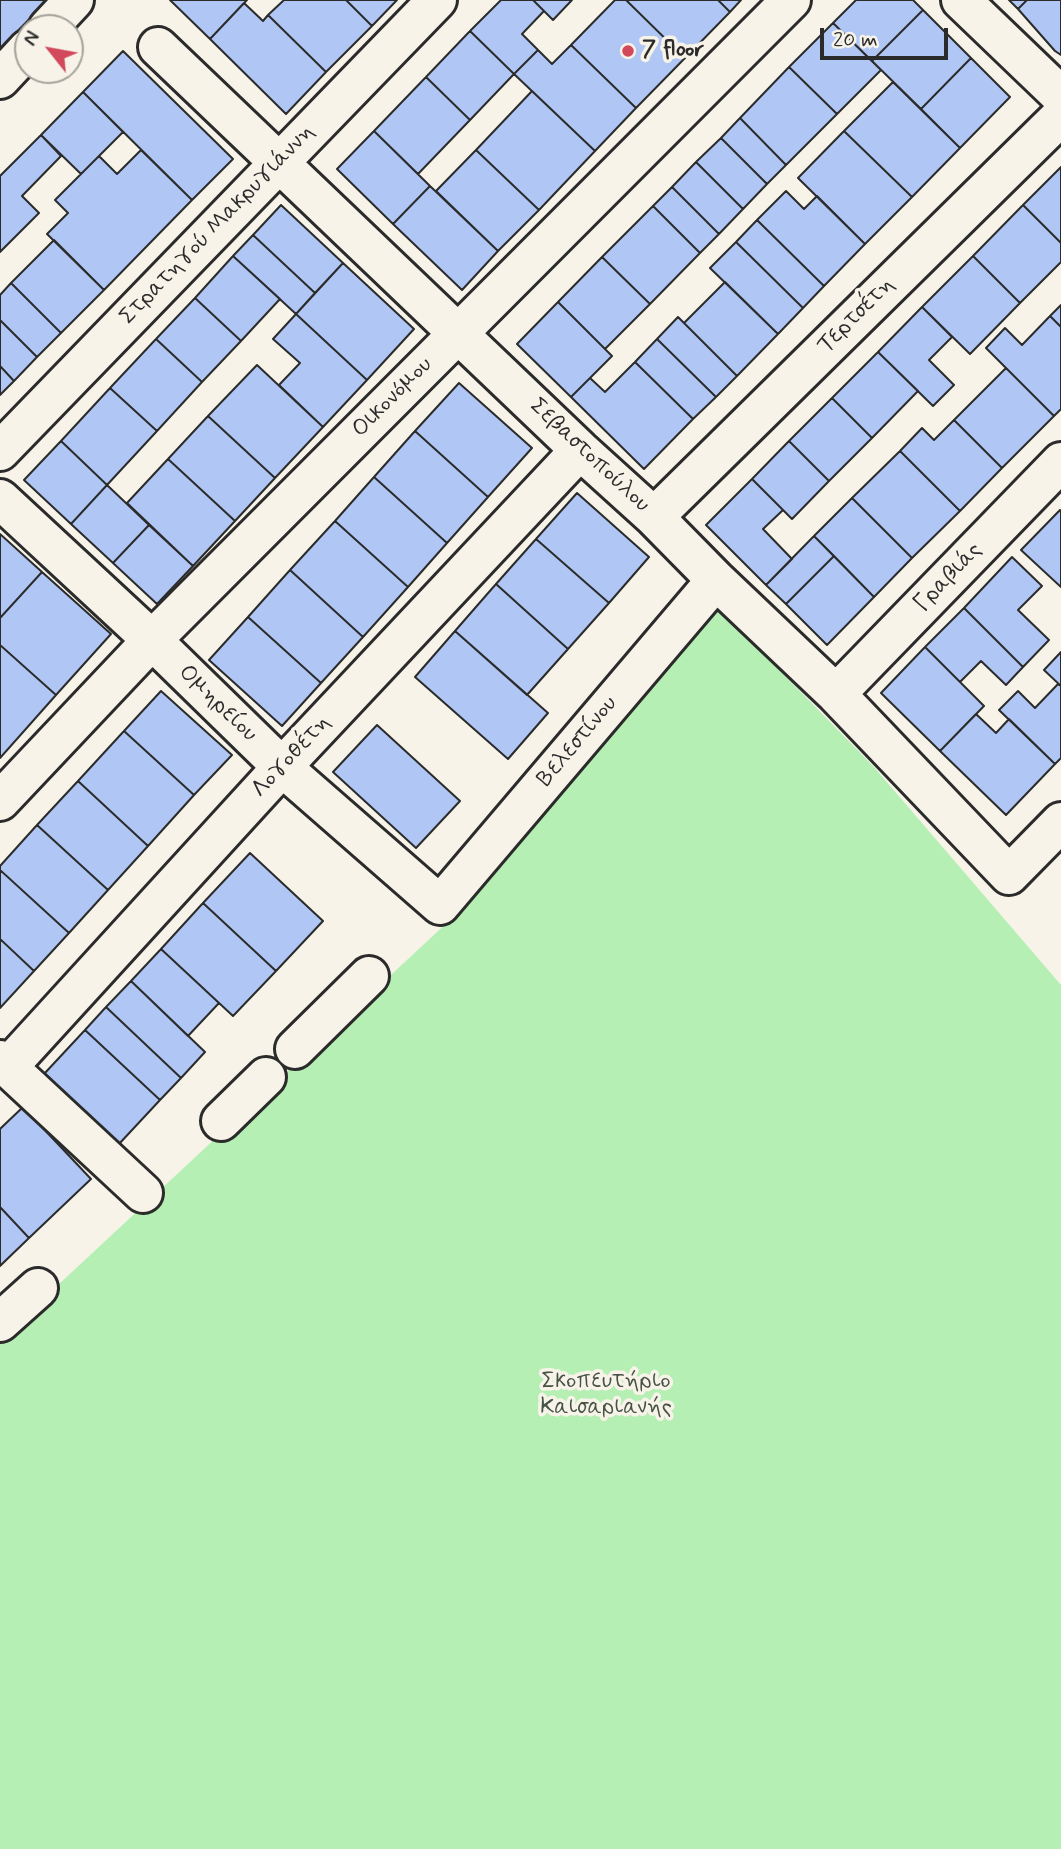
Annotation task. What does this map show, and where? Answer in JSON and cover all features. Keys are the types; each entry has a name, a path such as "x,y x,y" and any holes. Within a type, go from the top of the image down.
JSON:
{"street":[{"path":"61,14 74,0"},
{"name":"Στρατηγού Μακρυγιάννη","path":"0,451 437,0"},
{"name":"Οικονόμου","path":"0,801 152,640 791,0"},
{"path":"961,0 1061,96"},
{"name":"Σεβαστοπούλου","path":"158,47 580,450 654,517 836,694 1009,875 1061,822"},
{"path":"0,79 14,64"},
{"name":"Τερτσέτη","path":"654,517 1061,116"},
{"name":"Λογοθέτη","path":"4,1063 580,450"},
{"name":"Γραβιάς","path":"836,694 1061,462"},
{"name":"Ομηρείου","path":"0,499 152,640 282,767 440,905"},
{"name":"Βελεστίνου","path":"440,905 716,580"},
{"path":"295,1049 369,976"},
{"path":"4,1063 144,1193"},
{"path":"220,1121 266,1077"},
{"path":"0,1322 38,1288"}],"green space":[{"name":"Σκοπευτήριο Καισαριανής","path":"718,607 873,766 1061,985 1061,1849 0,1849 0,1339 451,919"}],"building":[{"path":"0,0 48,0 34,14 14,14 14,35 0,49"},
{"path":"170,0 247,0 210,39"},
{"path":"284,0 346,0 372,26 326,72 268,15"},
{"path":"346,0 397,0 372,26"},
{"path":"501,0 533,0 544,11 522,34 538,50 514,74 470,31"},
{"path":"533,0 572,0 553,20"},
{"name":"7 floor","path":"615,0 626,0 685,58 636,108 571,45"},
{"path":"626,0 718,0 730,12 685,58"},
{"path":"718,0 741,0 730,12"},
{"path":"856,0 913,0 923,10 872,61 833,23"},
{"path":"1009,0 1027,0 1018,9"},
{"path":"1027,0 1061,0 1061,55 1018,9"},
{"path":"244,3 263,21 268,15 326,72 286,114 210,39"},
{"path":"923,10 971,58 921,109 872,61"},
{"path":"833,23 881,70 837,114 789,67"},
{"path":"470,31 514,74 470,120 426,77"},
{"path":"571,45 636,108 595,151 514,74 538,50 552,64"},
{"path":"123,51 233,159 192,200 83,92"},
{"path":"971,58 1010,97 960,148 921,109"},
{"path":"789,67 837,114 786,165 740,118"},
{"path":"426,77 470,120 418,174 374,131"},
{"path":"893,82 960,148 912,197 844,131"},
{"path":"532,91 595,151 539,210 476,150"},
{"path":"83,92 123,132 81,174 41,135"},
{"path":"740,118 786,165 767,184 721,138"},
{"path":"374,131 430,186 393,224 337,169"},
{"path":"844,131 912,197 865,244 798,178"},
{"path":"41,135 61,156 22,196 39,213 0,252 0,176"},
{"path":"721,138 767,184 743,209 696,162"},
{"path":"141,150 192,200 104,290 47,234 68,213 55,200 99,156 117,174"},
{"path":"476,150 539,210 498,251 436,191"},
{"path":"696,162 743,209 719,234 672,187"},
{"path":"1061,167 1061,243 1023,205"},
{"path":"430,186 498,251 462,290 393,224"},
{"path":"672,187 719,234 700,253 653,206"},
{"path":"786,191 804,209 817,196 865,244 824,286 757,220"},
{"path":"281,205 343,263 315,293 253,235"},
{"path":"1023,205 1061,243 1061,262 1020,303 973,256"},
{"path":"653,206 700,253 650,304 602,257"},
{"path":"757,220 824,286 803,308 736,242"},
{"path":"253,235 315,293 296,314 233,256"},
{"path":"54,240 104,290 61,333 11,283"},
{"path":"736,242 803,308 778,334 710,268"},
{"path":"233,256 280,299 241,341 195,298"},
{"path":"973,256 1020,303 970,354 922,307"},
{"path":"602,257 650,304 605,349 558,302"},
{"path":"343,263 414,329 367,380 296,314"},
{"path":"725,282 778,334 737,376 684,323"},
{"path":"11,283 61,333 37,357 0,320 0,295"},
{"path":"195,298 241,341 202,382 156,339"},
{"path":"558,302 612,356 571,397 517,344"},
{"path":"1061,305 1061,327 1050,316"},
{"path":"922,307 952,337 929,360 954,385 933,406 878,352"},
{"path":"296,314 367,380 323,427 279,385 300,363 273,339"},
{"path":"1050,316 1061,327 1061,409 1054,416 986,348 1005,328 1022,345"},
{"path":"678,317 737,376 716,397 657,339"},
{"path":"0,320 37,357 14,381 0,366"},
{"path":"156,339 202,382 157,431 110,388"},
{"path":"657,339 716,397 693,419 635,362"},
{"path":"878,352 918,391 872,438 832,398"},
{"path":"635,362 693,419 644,469 571,397 590,378 605,392"},
{"path":"257,365 323,427 275,478 208,416"},
{"path":"0,366 14,381 0,395"},
{"path":"1006,368 1054,416 1002,468 954,420"},
{"path":"459,383 532,448 488,497 415,431"},
{"path":"110,388 157,431 107,485 61,441"},
{"path":"832,398 872,438 829,481 789,441"},
{"path":"208,416 275,478 235,521 168,459"},
{"path":"954,420 1002,468 960,511 900,451 922,428 934,440"},
{"path":"415,431 488,497 447,543 374,477"},
{"path":"61,441 107,485 71,524 24,480"},
{"path":"789,441 829,481 792,519 752,479"},
{"path":"900,451 960,511 912,558 852,498"},
{"path":"168,459 235,521 193,566 127,503"},
{"path":"374,477 447,543 408,587 335,521"},
{"path":"752,479 783,510 763,529 792,559 766,585 706,525"},
{"path":"107,485 149,525 113,563 71,524"},
{"path":"577,493 649,557 609,603 536,539"},
{"path":"852,498 912,558 874,597 814,536"},
{"path":"1061,511 1061,587 1021,550"},
{"path":"335,521 408,587 363,637 290,570"},
{"path":"149,525 193,566 157,604 113,563"},
{"path":"0,534 42,572 0,618"},
{"path":"814,536 834,556 786,604 766,585"},
{"path":"536,539 609,603 568,649 496,584"},
{"path":"834,556 874,597 827,645 786,604"},
{"path":"1012,557 1042,586 1018,610 1049,640 1023,667 964,608"},
{"path":"290,570 363,637 321,683 248,617"},
{"path":"42,572 111,634 56,695 0,645 0,618"},
{"path":"496,584 568,649 527,695 455,631"},
{"path":"964,608 1023,667 1006,685 981,661 960,682 925,647"},
{"path":"248,617 321,683 282,726 209,660"},
{"path":"455,631 548,713 508,759 415,677"},
{"path":"0,645 56,695 0,758"},
{"path":"925,647 984,706 940,751 881,693"},
{"path":"1061,652 1061,686 1044,670"},
{"path":"1058,684 1061,686 1061,758 1055,764 999,710 1018,691 1035,708"},
{"path":"161,691 232,755 194,795 124,731"},
{"path":"976,714 996,733 1009,719 1055,764 1006,815 940,751"},
{"path":"377,725 460,801 416,848 333,772"},
{"path":"124,731 194,795 148,846 78,781"},
{"path":"78,781 148,846 108,890 37,825"},
{"path":"37,825 108,890 69,933 0,870 0,866"},
{"path":"250,853 323,921 276,971 203,903"},
{"path":"0,870 69,933 34,971 0,939"},
{"path":"203,903 276,971 233,1016 161,949"},
{"path":"0,939 34,971 0,1008"},
{"path":"161,949 219,1003 188,1036 131,981"},
{"path":"131,981 205,1052 181,1078 106,1007"},
{"path":"106,1007 181,1078 160,1100 85,1030"},
{"path":"85,1030 160,1100 119,1144 44,1074"},
{"path":"23,1107 91,1179 29,1238 0,1207 0,1129"},
{"path":"0,1207 29,1238 0,1266"}],"place":[{"name":"7 floor","path":"628,51"}]}
